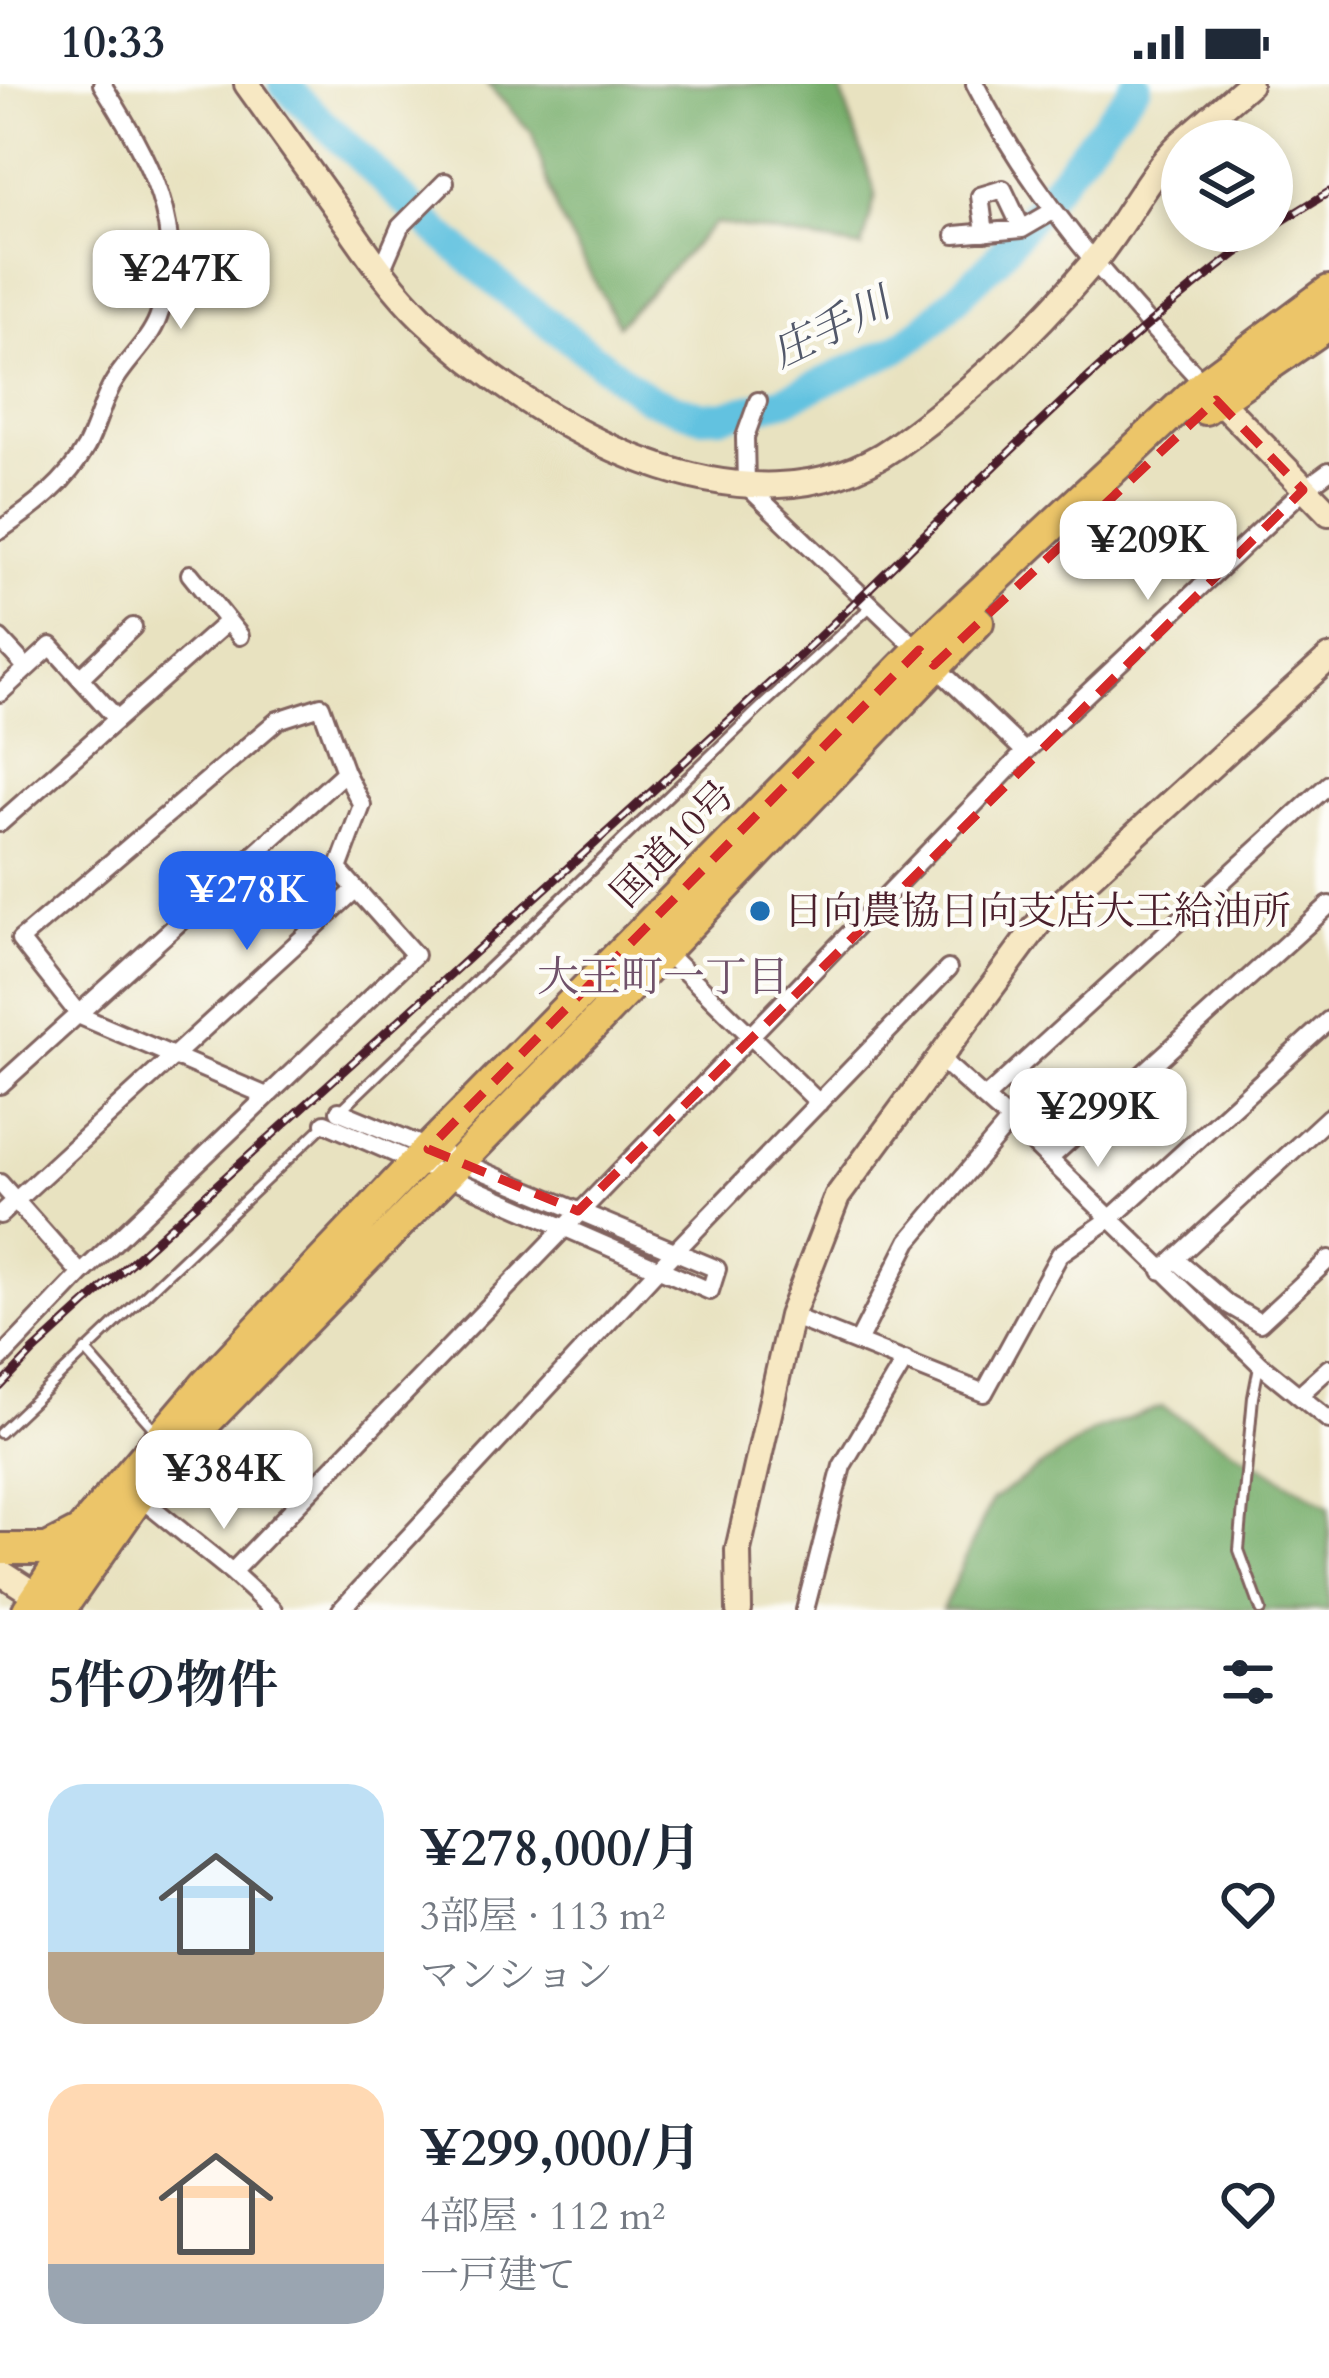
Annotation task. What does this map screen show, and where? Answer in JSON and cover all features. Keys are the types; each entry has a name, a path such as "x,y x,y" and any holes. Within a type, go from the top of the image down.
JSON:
{"highway":[{"name":"国道10号","path":"49,1607 138,1496 437,1162 927,657 1210,392 1329,291"},
{"name":"国道10号","path":"1210,392 1329,324"},
{"name":"国道10号","path":"49,1607 80,1532 159,1436 662,949 927,657"},
{"path":"0,1549 47,1549 80,1532"}],"street":[{"path":"0,530 69,473 115,380 152,332 164,297 171,258 168,217 133,138 102,84"},
{"path":"247,84 381,272 421,317 482,367 584,435 639,463 746,485 835,475 892,449 1008,354 1093,263 1161,166"},
{"path":"975,84 1031,182 1093,263 1329,513"},
{"path":"1207,120 1249,84"},
{"path":"381,272 400,227 445,182"},
{"path":"985,233 980,196 1003,189 1022,229"},
{"path":"956,236 1022,229 1058,217"},
{"path":"758,401 746,436 746,485 1025,752"},
{"path":"232,1572 1025,752 1303,490 1329,471"},
{"path":"0,824 117,719 234,629 190,574"},
{"path":"80,678 133,627"},
{"path":"0,639 27,668"},
{"path":"0,693 51,646 117,719"},
{"path":"740,1610 738,1550 791,1316 837,1197 1039,923 1329,658"},
{"path":"0,1359 81,1274 416,956 338,869 362,806 322,706 278,720 20,940 80,1016 267,1096"},
{"path":"3,1075 80,1016 345,772"},
{"path":"985,1098 1329,784"},
{"path":"0,1215 355,890"},
{"path":"1049,1159 1329,905"},
{"path":"662,949 819,1103"},
{"path":"341,1610 674,1252 948,969"},
{"path":"791,1316 984,1393 1060,1254 1109,1219 1329,1020"},
{"path":"939,1058 1109,1219 1169,1265 1260,1323 1329,1259"},
{"path":"332,1117 710,1291 718,1269 578,1211 437,1162"},
{"path":"1169,1265 1329,1117"},
{"path":"858,1342 909,1240 1010,1121"},
{"path":"0,1183 81,1274"},
{"path":"1169,1265 1260,1364 1329,1420"},
{"path":"805,1610 842,1466 905,1360"},
{"path":"1299,1395 1329,1368"},
{"path":"138,1496 232,1572 260,1606"},
{"path":"0,1572 49,1607"}],"lane":[{"path":"0,1433 871,607"},
{"path":"85,1350 159,1436"},
{"path":"1260,1364 1239,1550 1261,1610"}],"highlighted area":[{"path":"1216,400 1303,490 578,1211 428,1149 919,650 934,665"}],"green space":[{"path":"487,84 839,84 876,194 862,248 715,223 618,325 557,212 532,133"},
{"path":"1162,1407 1329,1506 1329,1610 942,1610 992,1500 1093,1431"}],"waterway":[{"name":"庄手川","path":"283,84 506,291 647,398 701,416 784,400 898,348 924,329 994,262 1137,84"}],"railway":[{"path":"1293,214 1329,192"},
{"path":"0,1387 784,670 1078,387 1239,252"}],"place":[{"name":"日向農協日向支店大王給油所","path":"760,911"}],"district":[{"name":"大王町一丁目","path":"663,977"}]}
